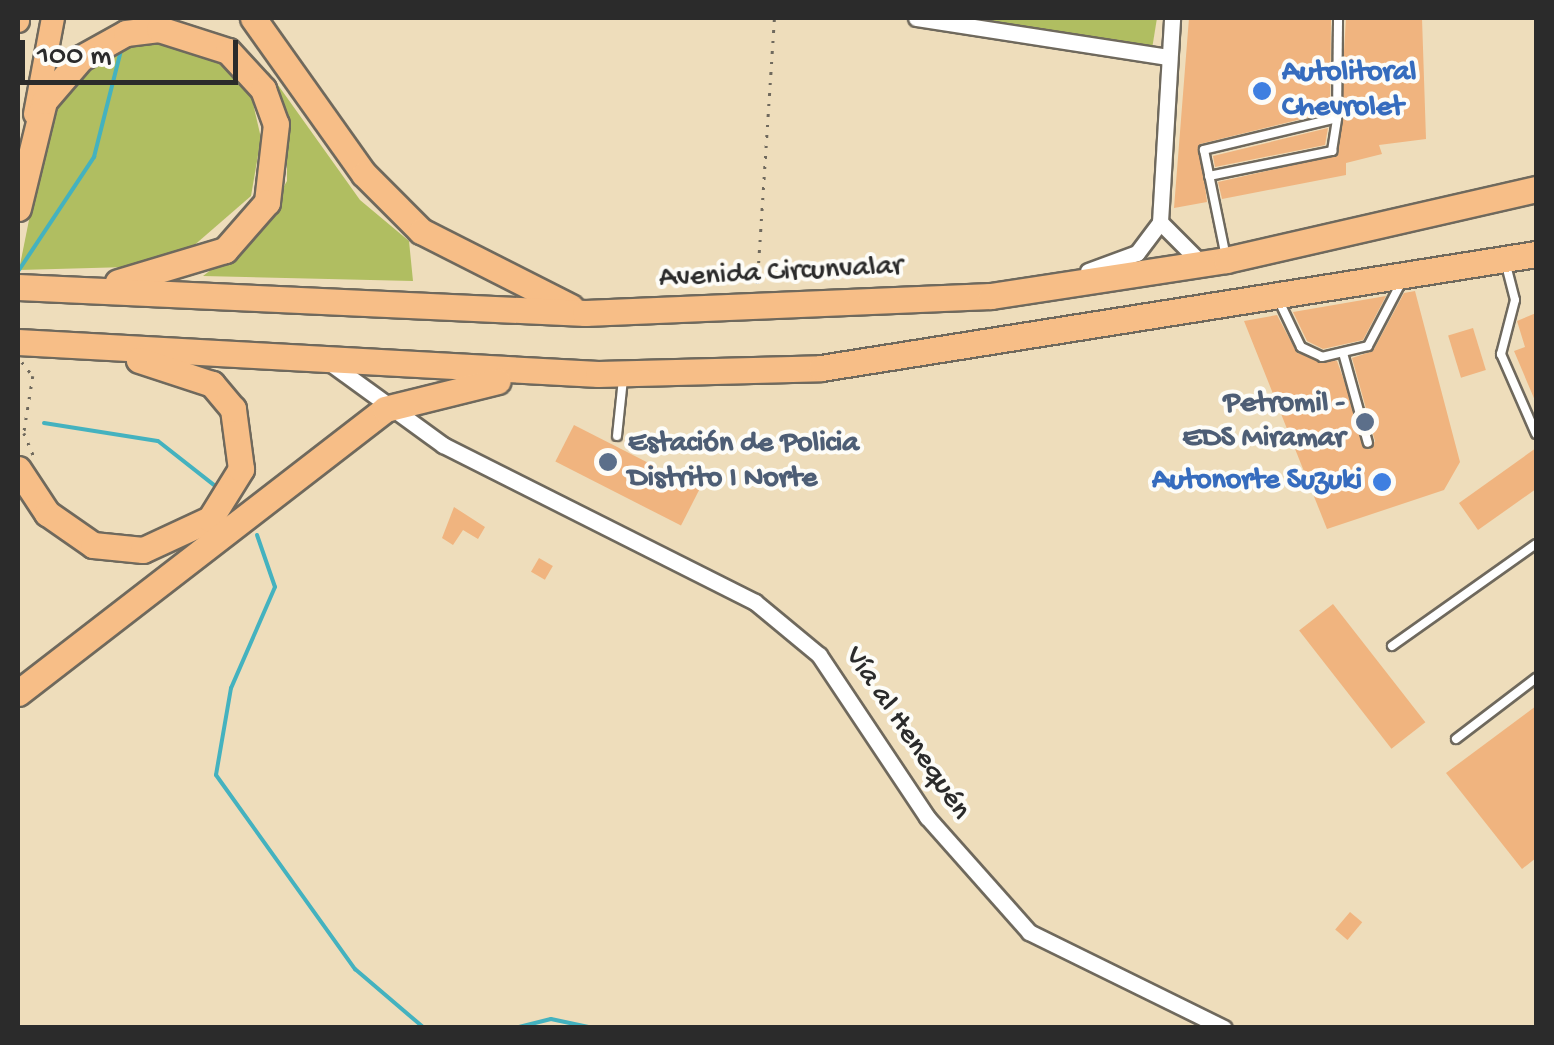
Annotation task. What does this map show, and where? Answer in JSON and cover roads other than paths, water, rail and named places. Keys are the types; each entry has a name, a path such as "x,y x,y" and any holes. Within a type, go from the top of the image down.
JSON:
{"highway":[{"path":"253,18 364,174 421,231 585,313"},
{"path":"18,207 44,101 96,47 126,34 180,32 228,51 252,74 270,105 278,154 252,225 186,267 79,290"},
{"name":"Avenida Circunvalar","path":"18,287 585,313 755,311 1017,292 1217,262 1536,189"},
{"path":"18,693 385,409 461,385 610,374 821,368 1405,271 1536,256"},
{"path":"20,342 610,374"},
{"path":"24,480 74,535 121,552 200,527 236,486 243,445 222,392 85,346"}],"main road":[{"path":"18,207 52,18"}],"street":[{"path":"916,18 1167,57"},
{"path":"1172,18 1160,222 1176,248 1217,262"},
{"path":"1017,292 1125,261 1160,222"},
{"name":"Vía al Henequén","path":"326,360 385,409 755,602 820,655 927,817 1029,932 1224,1028"}],"lane":[{"path":"1209,176 1332,152 1337,118 1338,18"},
{"path":"1217,262 1204,150 1337,118"},
{"path":"1504,257 1516,300 1502,354 1536,434"},
{"path":"1276,295 1301,347 1343,354 1368,346 1389,320 1405,271"},
{"path":"1343,354 1368,443"},
{"path":"610,374 617,436"},
{"path":"1392,646 1536,544"},
{"path":"1456,739 1536,678"}],"waterway":[{"path":"19,270 94,157 122,46"},
{"path":"44,423 158,441 214,485"},
{"path":"257,535 275,587 231,688 216,775 355,969 424,1028"},
{"path":"515,1028 551,1019 593,1028"}],"place":[{"name":"Autolitoral Chevrolet","path":"1262,91"},
{"name":"Petromil - EDS Miramar","path":"1365,422"},
{"name":"Estación de Policia Distrito I Norte","path":"608,462"},
{"name":"Autonorte Suzuki","path":"1382,482"}]}
